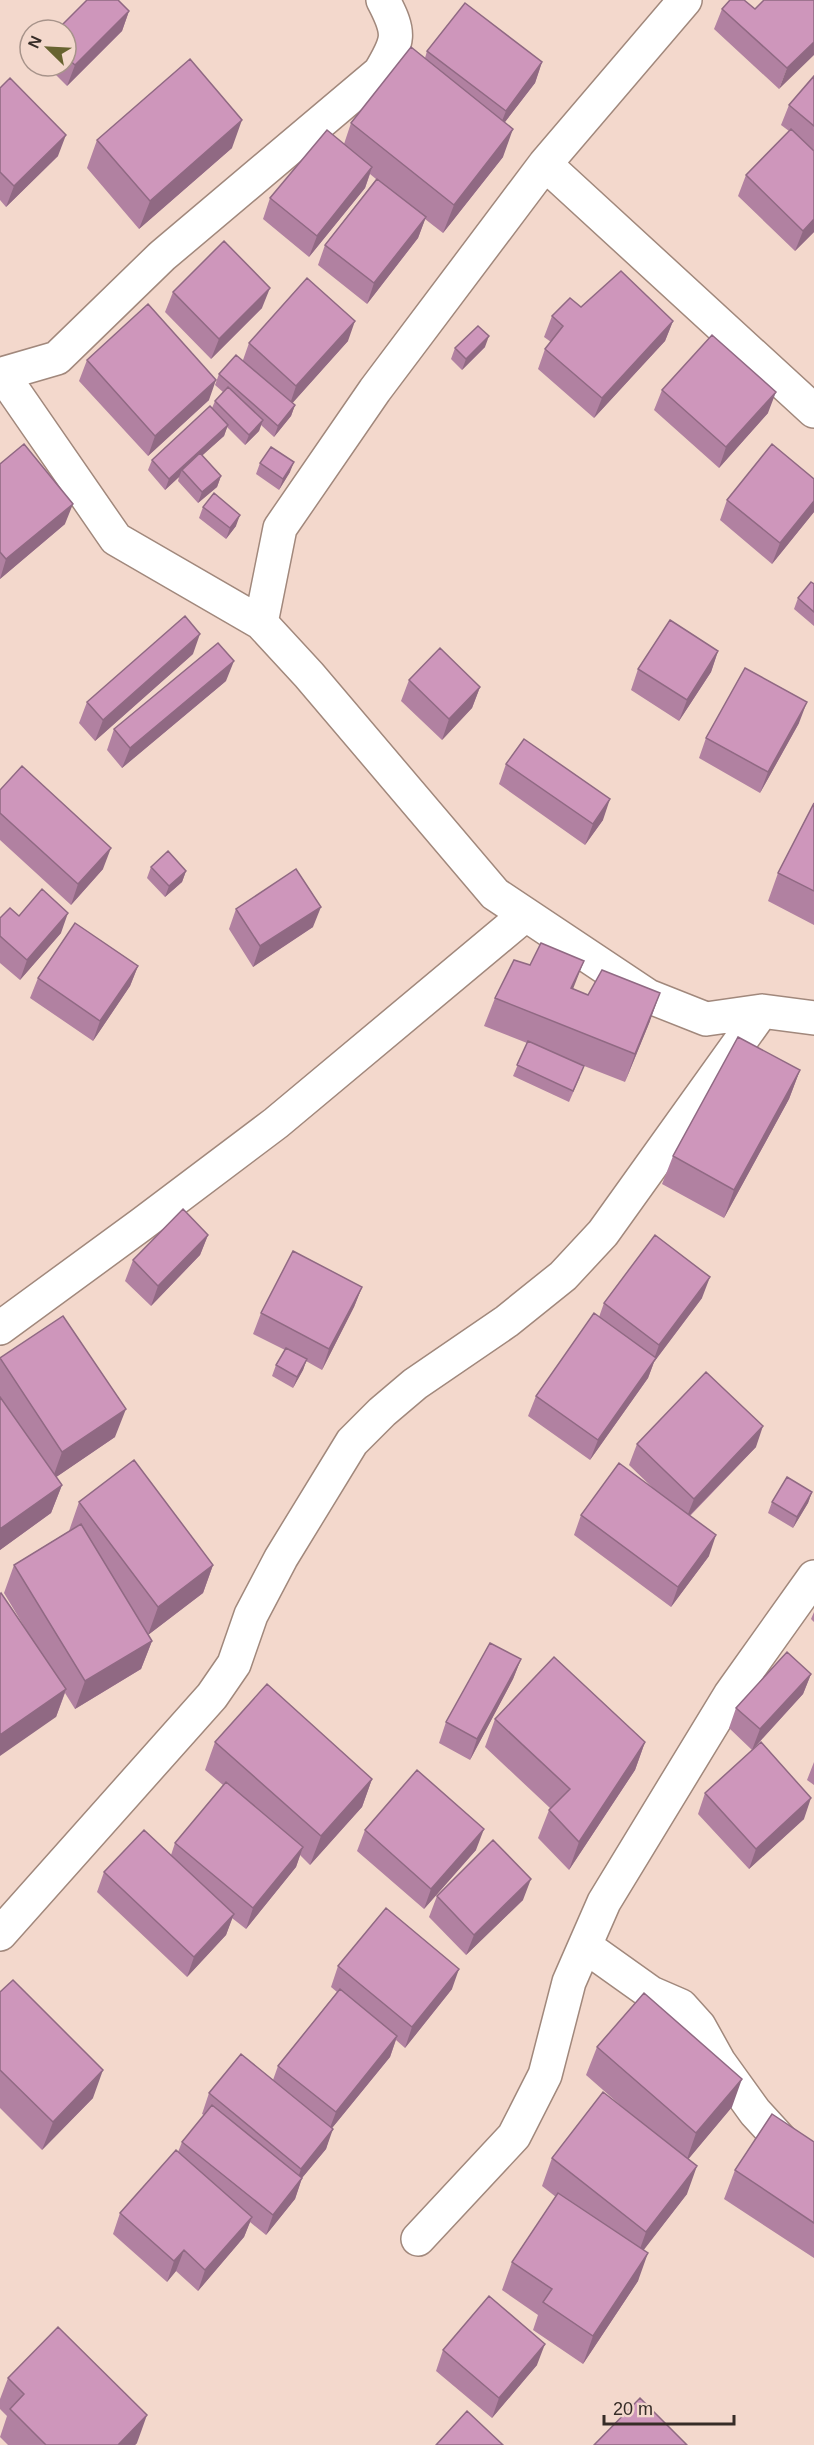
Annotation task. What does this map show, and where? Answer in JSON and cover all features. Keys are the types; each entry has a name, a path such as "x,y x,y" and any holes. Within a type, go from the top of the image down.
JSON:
{"street":[{"path":"383,0 395,27 395,46 380,72 162,256 57,358 1,376 116,539 261,622 309,675 495,894 648,996 706,1019 762,1011 814,1018"},
{"path":"261,622 280,528 375,390 545,164 685,0"},
{"path":"545,164 814,411"},
{"path":"0,1328 276,1123 525,915"},
{"path":"0,1934 212,1696 234,1664 251,1615 281,1558 352,1442 415,1384 507,1321 563,1276 603,1233 762,1011"},
{"path":"418,2239 514,2136 544,2075 569,1982 604,1902 730,1695 814,1577"},
{"path":"585,1946 651,1993 681,2006 699,2026 719,2062 755,2112 797,2158 814,2169"}],"building":[{"path":"87,0 118,0 129,11 78,62 78,18 69,18"},
{"path":"730,0 744,0 755,9 764,0 814,0 814,42 787,68 722,9"},
{"path":"465,3 542,62 506,111 427,51"},
{"path":"411,47 513,129 454,205 351,123"},
{"path":"190,59 242,120 150,201 97,140"},
{"path":"814,76 814,126 789,105"},
{"path":"10,78 66,135 14,186 0,172 0,88"},
{"path":"791,129 814,151 814,219 803,231 746,175"},
{"path":"327,130 372,167 317,236 270,198"},
{"path":"377,179 426,217 374,283 325,245"},
{"path":"224,241 270,288 219,339 173,292"},
{"path":"621,271 673,321 602,398 545,349 563,326 552,316 570,298 581,307"},
{"path":"307,278 355,321 296,386 249,343"},
{"path":"148,304 216,380 155,436 87,360"},
{"path":"478,326 489,336 466,359 455,348"},
{"path":"712,335 776,392 726,447 662,390"},
{"path":"236,355 295,405 278,426 219,374"},
{"path":"228,387 263,420 249,435 215,401"},
{"path":"210,406 228,425 169,479 152,460"},
{"path":"24,444 73,504 6,559 0,552 0,464"},
{"path":"772,444 814,479 814,501 780,543 727,500"},
{"path":"271,447 294,462 283,479 260,463"},
{"path":"200,453 221,476 202,492 182,470"},
{"path":"214,493 240,515 230,528 203,507"},
{"path":"811,582 814,584 814,612 798,598"},
{"path":"185,616 200,634 103,720 87,702"},
{"path":"670,620 718,651 687,700 638,669"},
{"path":"218,643 234,661 130,748 114,729"},
{"path":"440,648 480,687 449,719 409,680"},
{"path":"745,668 807,702 768,772 706,738"},
{"path":"524,739 610,799 593,824 506,764"},
{"path":"22,766 111,848 78,884 0,813 0,790"},
{"path":"814,803 814,891 778,873"},
{"path":"168,851 186,871 169,886 151,867"},
{"path":"296,869 321,907 260,946 236,909"},
{"path":"42,889 68,913 27,960 0,936 0,918 10,908 19,916"},
{"path":"75,923 138,966 100,1021 38,978"},
{"path":"541,943 584,961 571,988 588,995 602,970 660,993 635,1054 495,998 514,960 530,965"},
{"path":"738,1037 800,1070 734,1190 673,1156"},
{"path":"528,1041 584,1066 573,1091 517,1065"},
{"path":"183,1209 208,1235 158,1286 133,1260"},
{"path":"655,1235 710,1277 659,1345 604,1303"},
{"path":"293,1251 362,1287 329,1349 261,1313"},
{"path":"594,1313 656,1358 598,1440 536,1396"},
{"path":"63,1316 126,1409 62,1452 0,1358"},
{"path":"286,1348 307,1359 297,1377 276,1365"},
{"path":"706,1372 763,1426 694,1499 637,1444"},
{"path":"0,1397 62,1485 0,1529"},
{"path":"134,1460 213,1565 158,1607 79,1502"},
{"path":"619,1463 716,1535 678,1587 581,1515"},
{"path":"787,1477 812,1492 797,1517 772,1502"},
{"path":"81,1524 152,1641 85,1681 14,1565"},
{"path":"0,1594 66,1689 0,1735"},
{"path":"490,1643 521,1659 477,1739 446,1722"},
{"path":"787,1652 811,1674 760,1729 736,1708"},
{"path":"554,1657 645,1742 579,1842 549,1810 570,1789 495,1719"},
{"path":"267,1684 372,1779 321,1836 215,1742"},
{"path":"761,1742 811,1798 756,1849 705,1793"},
{"path":"417,1770 484,1829 431,1889 365,1830"},
{"path":"226,1782 303,1847 253,1908 175,1843"},
{"path":"144,1830 234,1914 194,1957 104,1872"},
{"path":"493,1840 531,1879 474,1935 437,1896"},
{"path":"386,1908 459,1969 412,2027 338,1966"},
{"path":"13,1980 103,2070 53,2122 0,2070 0,1992"},
{"path":"340,1989 397,2036 336,2112 278,2066"},
{"path":"644,1993 742,2079 696,2133 597,2047"},
{"path":"241,2054 333,2129 301,2169 209,2093"},
{"path":"603,2092 697,2166 646,2232 552,2158"},
{"path":"212,2105 302,2178 273,2215 182,2142"},
{"path":"772,2114 814,2142 814,2223 735,2170"},
{"path":"176,2150 252,2217 205,2270 184,2250 174,2261 120,2213"},
{"path":"558,2193 648,2253 593,2336 543,2302 552,2289 512,2262"},
{"path":"489,2296 545,2344 499,2398 443,2350"},
{"path":"58,2327 147,2415 118,2445 46,2445 10,2409 24,2394 8,2378"},
{"path":"640,2398 687,2445 594,2445"},
{"path":"467,2411 503,2445 436,2445"}]}
